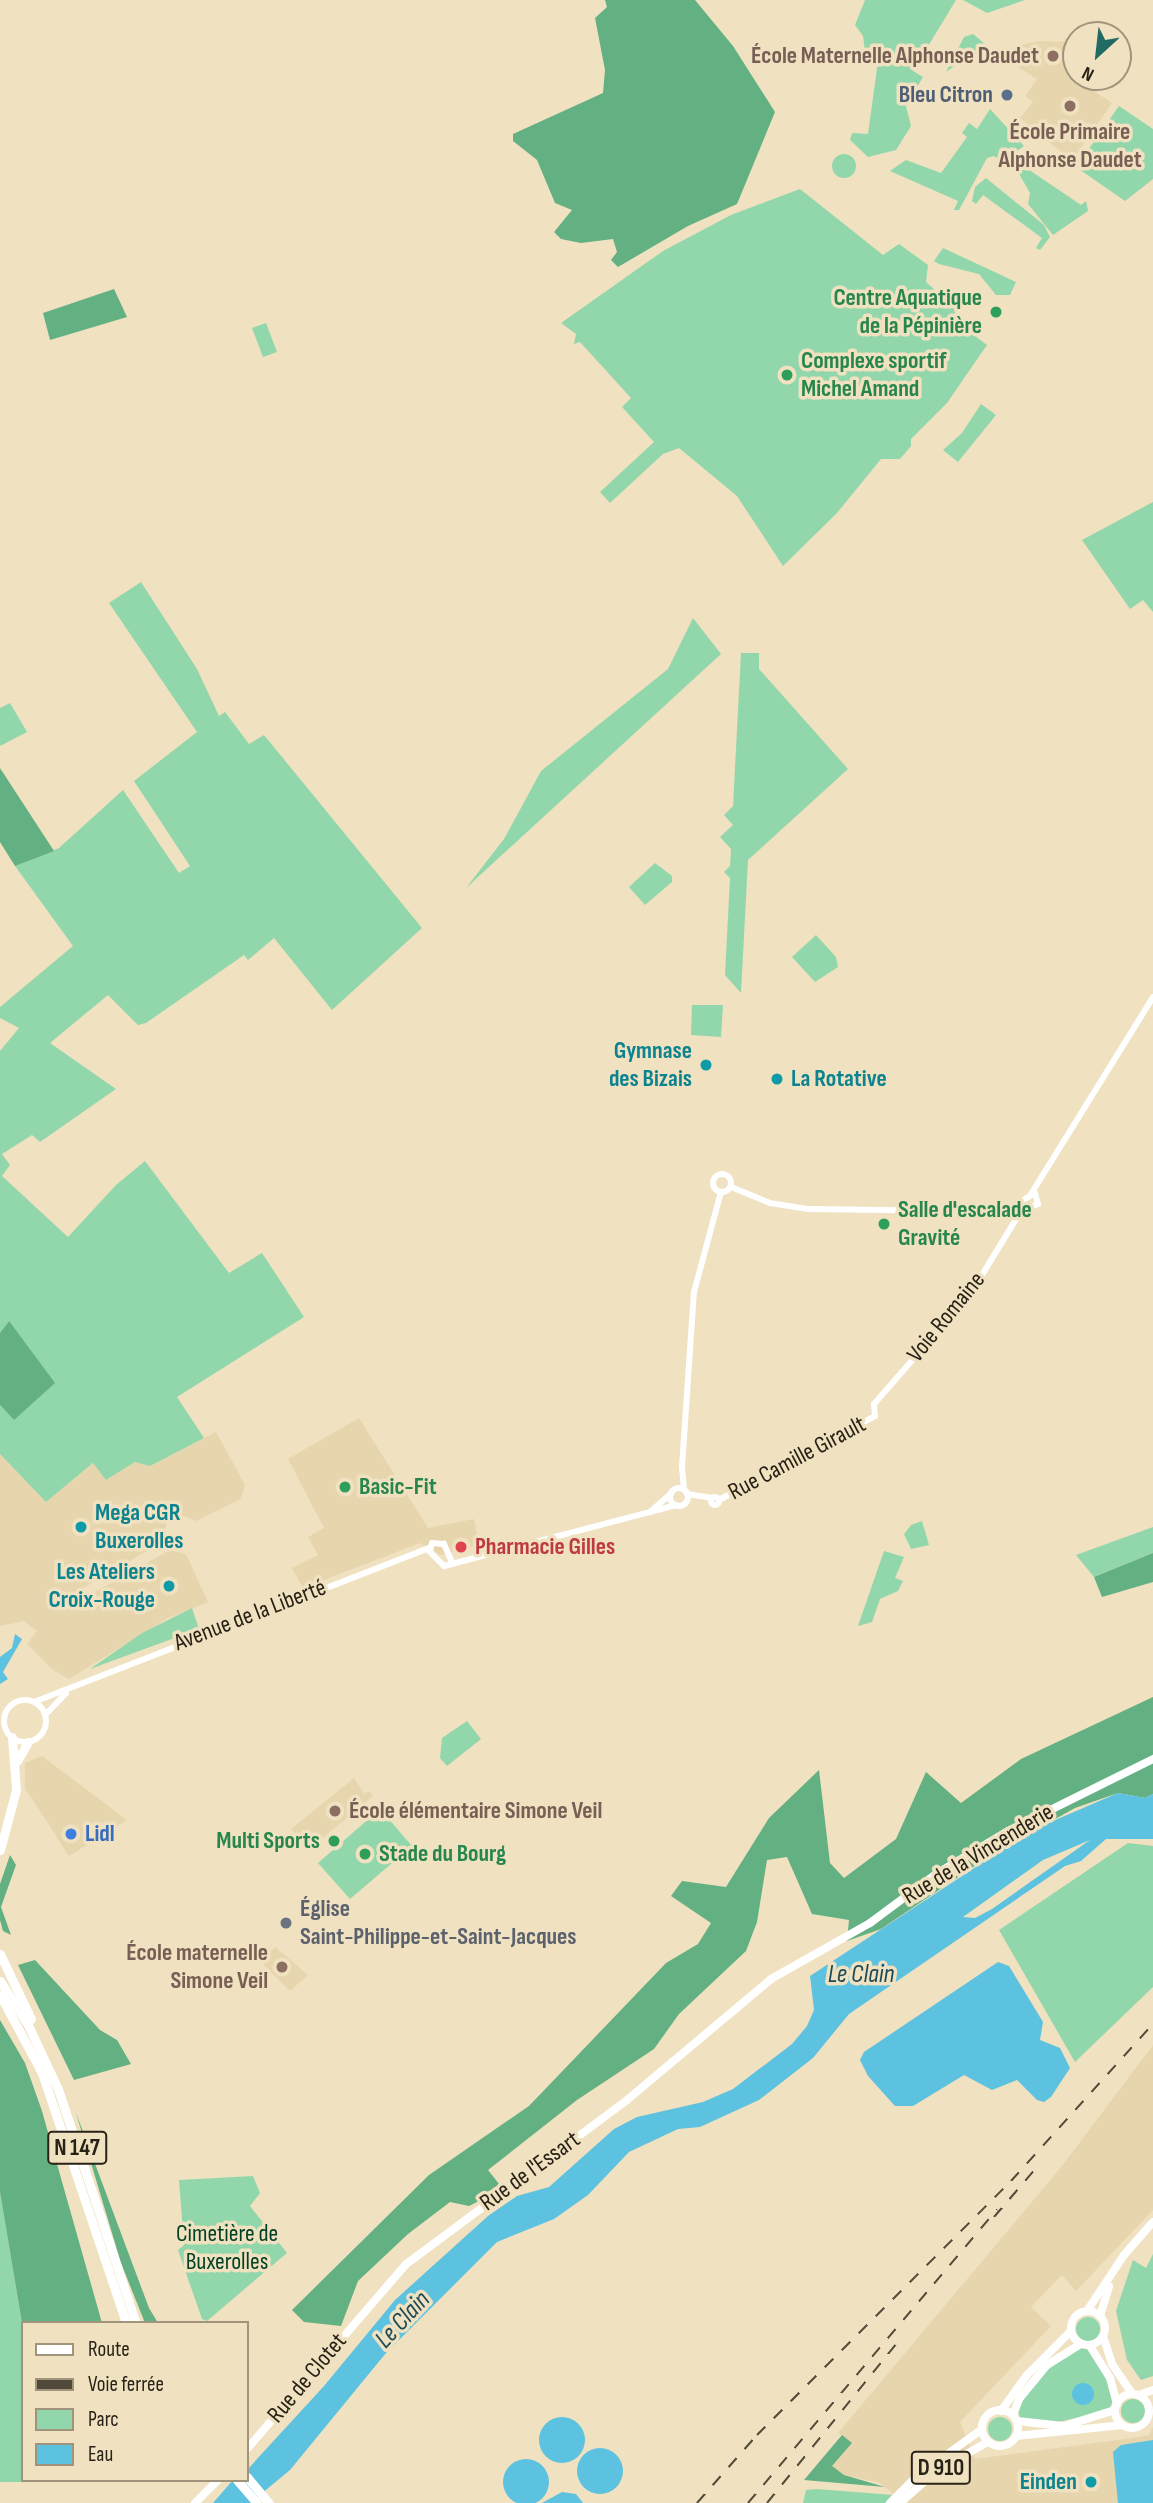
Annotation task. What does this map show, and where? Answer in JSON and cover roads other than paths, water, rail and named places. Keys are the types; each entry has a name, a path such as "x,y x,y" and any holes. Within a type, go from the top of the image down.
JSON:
{"highway":[{"path":"0,1850 2,1834 16,1790 16,1766 11,1736"},
{"path":"16,1766 28,1742"},
{"path":"0,1954 58,2089"},
{"name":"N 147","path":"0,1981 28,2025 58,2089 135,2321"},
{"name":"N 147","path":"0,1995 43,2073 125,2321"},
{"path":"248,2478 269,2503"},
{"path":"239,2482 257,2503"}],"main road":[{"name":"Rue de la Vincenderie","path":"698,2039 806,1956 870,1923 936,1874 996,1838 1153,1759"},
{"name":"Rue de l'Essart","path":"366,2307 420,2252 627,2100 698,2039"},
{"path":"1118,2264 1100,2316 1112,2364 1135,2394 1152,2407 1141,2426 1122,2425 1016,2436 1005,2446 988,2442 981,2430 986,2416 1001,2411 1027,2375 1071,2331 1074,2318 1087,2311 1118,2264 1153,2222"},
{"name":"Rue de Clotet","path":"248,2448 366,2307"},
{"path":"1087,2311 1100,2316"},
{"path":"1071,2331 1086,2345 1110,2378 1122,2425"},
{"path":"1016,2436 1015,2418 1019,2399 1047,2365 1103,2336"},
{"path":"1001,2411 1015,2418 1064,2426 1116,2407 1135,2394 1153,2390"},
{"name":"D 910","path":"890,2503 916,2477 981,2430"},
{"name":"D 910","path":"900,2503 939,2469 988,2442"},
{"path":"195,2503 216,2482"}],"street":[{"path":"1016,1214 1153,997"},
{"path":"720,1192 713,1184 719,1175 728,1176 731,1187"},
{"path":"720,1192 731,1187 753,1197 800,1209 1016,1214 1038,1204 1039,1195 1031,1194"},
{"path":"686,1503 682,1467 694,1292 720,1192"},
{"name":"Voie Romaine","path":"874,1416 874,1405 971,1293 1016,1214"},
{"name":"Rue Camille Girault","path":"714,1500 874,1416"},
{"path":"646,1514 673,1492 682,1467"},
{"path":"673,1492 686,1492 714,1500"},
{"path":"673,1492 676,1505"},
{"path":"452,1562 441,1542 435,1541 430,1549 439,1565 452,1562 646,1514 676,1505 714,1500"},
{"name":"Avenue de la Liberté","path":"34,1702 430,1549"},
{"name":"Avenue de la Liberté","path":"45,1715 72,1686"},
{"path":"0,1734 28,1742 43,1732 45,1715 34,1702 16,1702 2,1723 11,1736"}],"water":[{"path":"15,1634 22,1639 3,1672 8,1679 0,1684 0,1657 12,1648"},
{"name":"Le Clain","path":"1118,1793 1145,1798 1153,1794 1153,1839 1106,1839 1081,1861 1065,1866 849,2014 813,2058 759,2100 700,2127 678,2129 629,2152 588,2195 554,2219 497,2242 386,2353 290,2470 250,2503 213,2503 231,2482 248,2482 248,2469 324,2386 395,2300 488,2216 517,2196 549,2187 614,2129 637,2117 703,2102 733,2089 792,2044 807,2026 814,2010 810,1976 1032,1830","holes":["1090,1840 975,1918 963,1917 1043,1860"]},
{"path":"998,1962 1009,1966 1043,2022 1040,2040 1060,2048 1070,2068 1051,2097 1044,2102 1037,2100 1017,2080 992,2090 964,2075 913,2106 895,2106 868,2076 860,2060 864,2052"},
{"path":"1083,2383 1091,2386 1094,2394 1091,2402 1083,2405 1075,2402 1072,2394 1075,2386"},
{"path":"562,2417 578,2424 585,2440 578,2456 562,2463 546,2456 539,2440 546,2424"},
{"path":"1153,2440 1153,2503 1118,2503 1113,2452 1121,2445"},
{"path":"600,2448 616,2455 623,2471 616,2487 600,2494 584,2487 577,2471 584,2455"},
{"path":"517,2461 535,2461 547,2473 547,2491 535,2503 517,2503 505,2491 505,2473"},
{"path":"562,2492 576,2494 583,2503 542,2503"}],"railway":[{"path":"697,2503 757,2435 1011,2181 1153,2024"},
{"path":"994,2217 1037,2167"},
{"path":"748,2503 997,2209"},
{"path":"767,2503 902,2337"}],"place":[{"name":"École Maternelle Alphonse Daudet","path":"1053,56"},
{"name":"Bleu Citron","path":"1007,95"},
{"name":"École Primaire Alphonse Daudet","path":"1070,106"},
{"name":"Centre Aquatique de la Pépinière","path":"996,312"},
{"name":"Complexe sportif Michel Amand","path":"787,375"},
{"name":"Gymnase des Bizais","path":"706,1065"},
{"name":"La Rotative","path":"777,1079"},
{"name":"Salle d'escalade Gravité","path":"884,1224"},
{"name":"Basic-Fit","path":"345,1487"},
{"name":"Mega CGR Buxerolles","path":"81,1527"},
{"name":"Pharmacie Gilles","path":"461,1547"},
{"name":"Les Ateliers Croix-Rouge","path":"169,1586"},
{"name":"École élémentaire Simone Veil","path":"335,1811"},
{"name":"Lidl","path":"71,1834"},
{"name":"Multi Sports","path":"334,1841"},
{"name":"Stade du Bourg","path":"365,1854"},
{"name":"Église Saint-Philippe-et-Saint-Jacques","path":"286,1923"},
{"name":"École maternelle Simone Veil","path":"282,1967"},
{"name":"Einden","path":"1091,2482"}],"park label":[{"name":"Cimetière de Buxerolles","path":"227,2248"}]}
